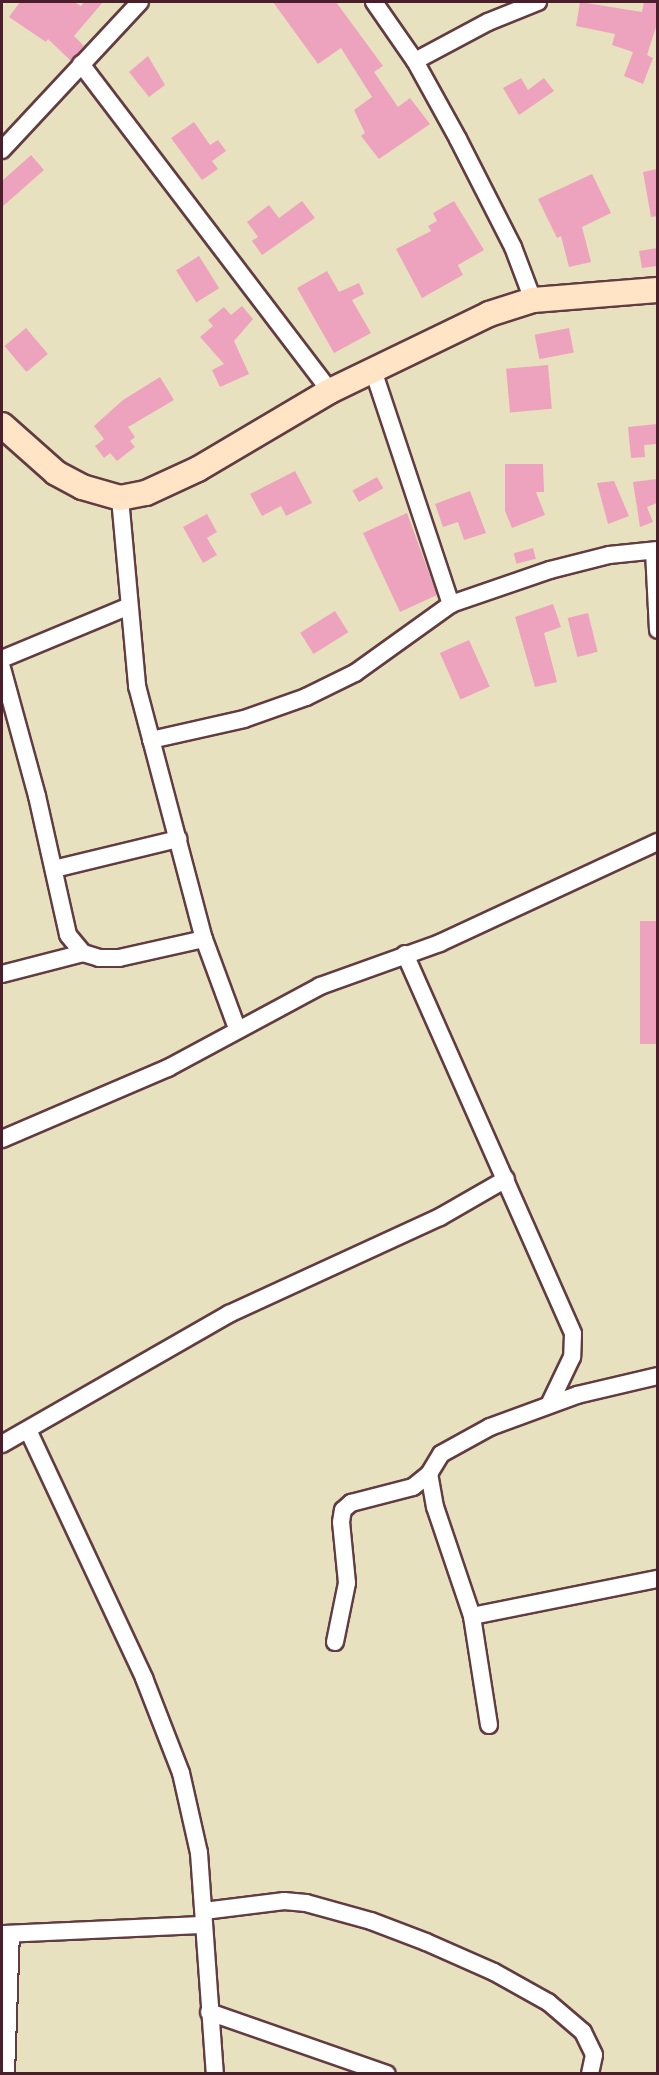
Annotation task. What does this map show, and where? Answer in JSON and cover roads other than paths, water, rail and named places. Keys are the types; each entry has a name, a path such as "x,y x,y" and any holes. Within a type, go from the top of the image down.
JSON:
{"street":[{"path":"2,150 140,2"},
{"path":"374,2 416,62 493,206 532,300"},
{"path":"416,62 488,22 538,2"},
{"path":"81,64 330,391"},
{"path":"2,426 56,473 82,487 120,498 146,493 198,469 330,391 489,314 532,300 657,290"},
{"path":"373,370 451,604"},
{"path":"120,498 127,607 137,686 204,939 237,1028"},
{"path":"151,741 244,719 306,697 355,673 451,604 550,570 609,555 656,550 657,630"},
{"path":"2,659 127,607"},
{"path":"2,668 54,869 68,934 83,952"},
{"path":"54,869 178,839"},
{"path":"2,1139 168,1068 237,1028 320,986 472,928 657,842"},
{"path":"2,974 83,952 118,958 204,939"},
{"path":"405,954 573,1334 572,1357 550,1404"},
{"path":"2,1444 229,1314 440,1217 506,1179"},
{"path":"335,1642 347,1583 340,1522 343,1510 351,1503 413,1487 429,1474 441,1454 461,1442 550,1404 657,1376"},
{"path":"28,1430 144,1678 181,1773 193,1817 204,1918 215,2073"},
{"path":"429,1474 435,1508 472,1616 489,1725"},
{"path":"472,1616 657,1579"},
{"path":"6,2073 6,1934 204,1918 284,1901 306,1903 371,1921 426,1942 494,1972 548,2002 583,2032 594,2055 590,2073"},
{"path":"209,2012 387,2073"}]}
